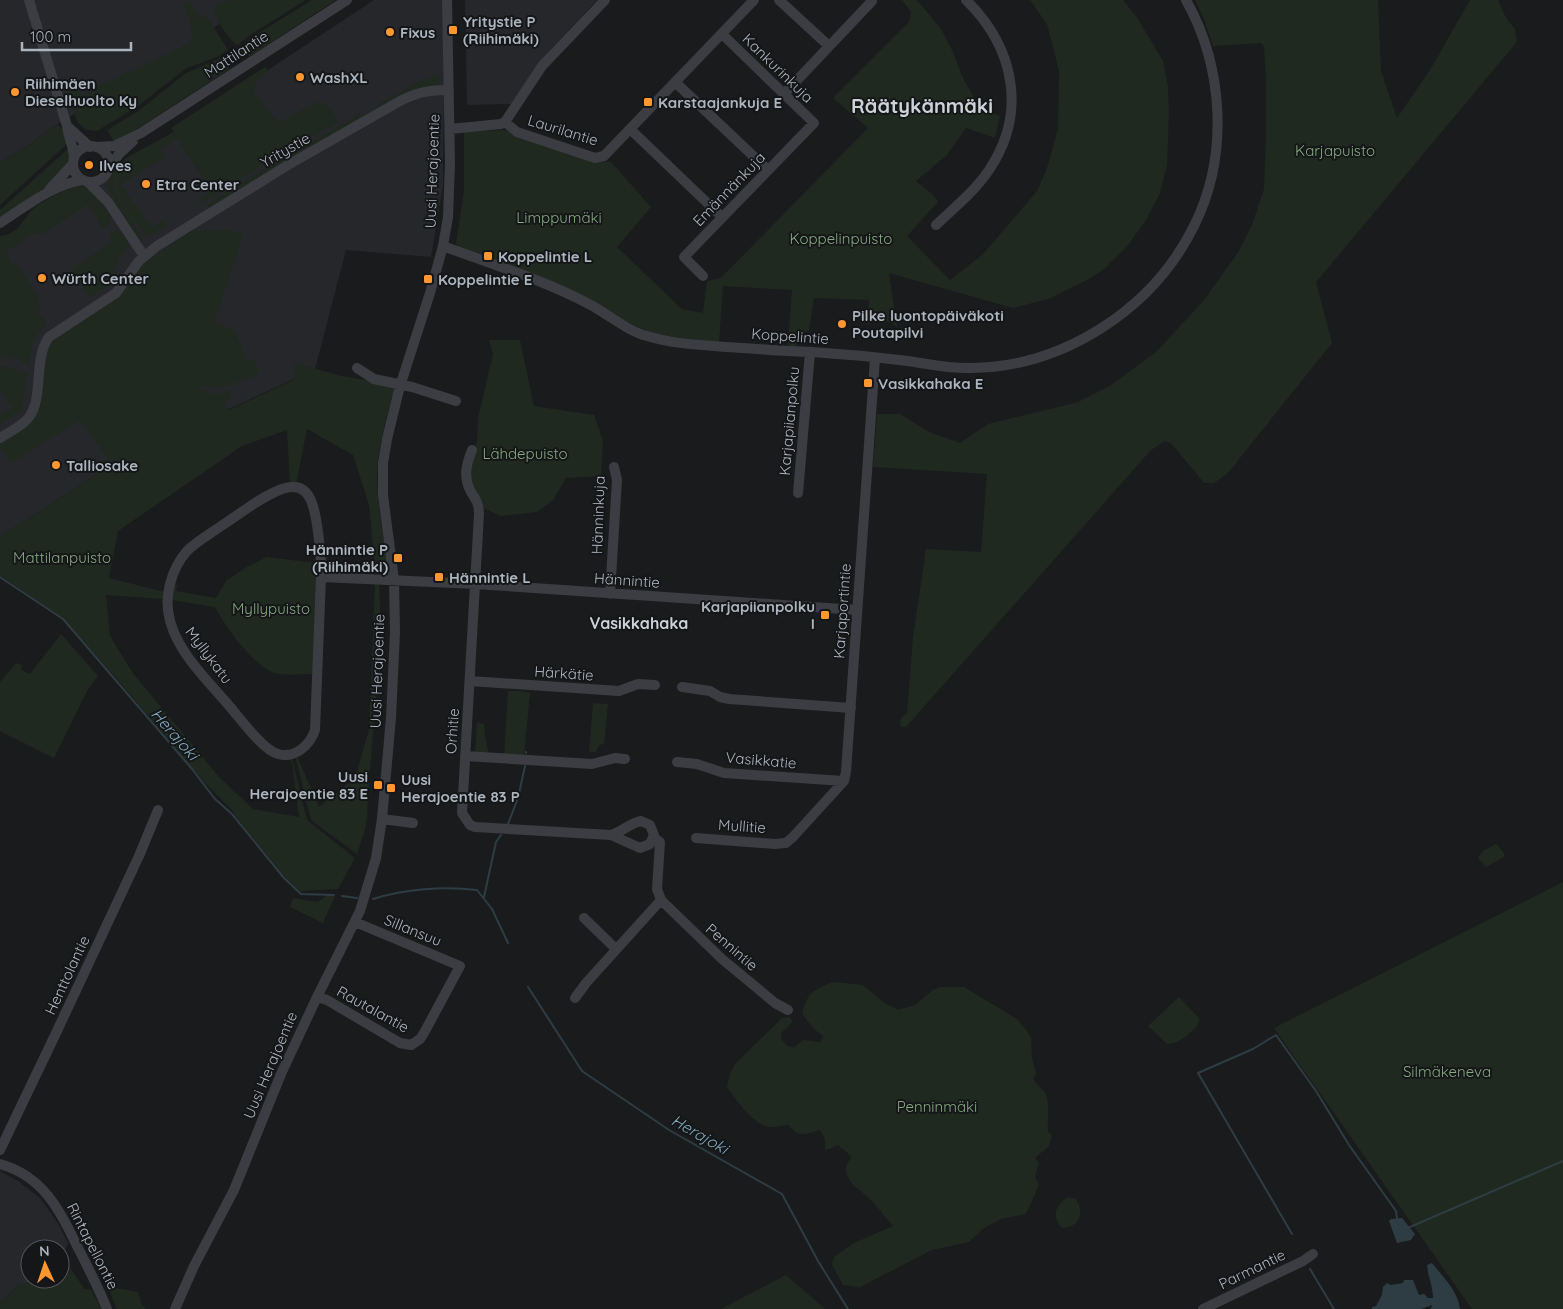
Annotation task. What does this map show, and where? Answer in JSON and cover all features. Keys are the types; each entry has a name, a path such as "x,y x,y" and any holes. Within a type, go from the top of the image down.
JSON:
{"street":[{"path":"0,438 25,422 32,412 43,348 49,338 116,293 144,256 108,202 76,174 74,150 68,136 67,126 29,0"},
{"name":"Mattilantie","path":"93,147 114,146 141,133 347,0"},
{"name":"Uusi Herajoentie","path":"175,1309 194,1266 234,1190 281,1074 317,996 360,911 371,880 376,858 382,819 396,632 394,580 383,495 383,463 400,386 428,299 443,246 448,217 450,129 447,0"},
{"path":"504,122 542,66 604,0"},
{"name":"Laurilantie","path":"450,129 501,124 504,122 517,132 595,158 604,156 754,0"},
{"path":"779,0 830,46"},
{"path":"936,225 979,183 989,170 1004,140 1012,109 1010,76 1007,62 985,23 966,0"},
{"name":"Koppelintie","path":"443,246 511,270 567,293 645,336 689,344 810,352 953,368 999,365 1044,356 1062,350 1106,326 1124,312 1155,284 1176,257 1198,219 1206,198 1215,158 1218,122 1215,86 1199,29 1186,0"},
{"path":"784,94 871,1"},
{"name":"Kankurinkuja","path":"722,34 814,124"},
{"path":"675,82 768,170"},
{"name":"Yritystie","path":"144,256 282,169 400,101 415,93 430,90 449,90"},
{"name":"Emännänkuja","path":"703,276 684,257 814,124"},
{"path":"67,126 93,147 106,154 108,159 106,173 108,202"},
{"path":"630,129 722,217"},
{"name":"Mattilantie","path":"106,173 119,154 141,133"},
{"path":"39,199 74,161 80,150 93,147"},
{"path":"0,223 68,183 94,182 106,173"},
{"name":"Karjapiianpolku","path":"798,493 810,352"},
{"name":"Karjaportintie","path":"844,781 851,708 875,358"},
{"path":"357,368 374,379 412,387 456,401"},
{"name":"Orhitie","path":"472,450 467,463 466,475 467,482 479,506 479,514 462,808 464,817 470,825 482,828 611,835 640,848 648,845 653,837"},
{"name":"Hänninkuja","path":"610,594 617,480 614,467"},
{"name":"Myllykatu","path":"290,487 306,492 313,504 321,556 321,577 315,730 308,743 298,751 288,755 277,754 263,745 199,671 181,647 169,618 167,607 168,588 177,565 194,545 260,500 290,487"},
{"path":"321,577 394,580"},
{"name":"Hännintie","path":"394,580 858,610"},
{"name":"Härkätie","path":"470,681 619,691 638,684 655,685"},
{"path":"682,687 710,691 720,697 729,699 851,708"},
{"path":"465,756 592,764 615,758 624,759"},
{"name":"Vasikkatie","path":"677,762 697,764 724,773 844,781"},
{"name":"Mullitie","path":"696,838 774,844 786,842 793,838 844,781"},
{"name":"Henttolantie","path":"0,1150 139,856 158,810"},
{"path":"382,819 413,823"},
{"path":"575,998 616,949 661,900 657,889 660,842 653,837 654,832 650,825 641,821 636,822 611,835"},
{"name":"Pennintie","path":"661,900 722,959 775,1003 788,1010"},
{"path":"584,918 616,949"},
{"name":"Sillansuu","path":"355,922 460,966"},
{"name":"Rautalantie","path":"317,996 400,1043 411,1045 420,1039 424,1033 460,966"},
{"name":"Rintapellontie","path":"0,1164 10,1167 29,1178 39,1186 58,1208 95,1280 107,1309"},
{"name":"Parmantie","path":"1203,1309 1304,1261 1313,1254"}],"shaded area":[{"path":"0,0 259,0 0,162"},
{"path":"374,0 443,0 443,185 431,257 346,250 315,369 112,464 0,537 0,240 125,160 174,132"},
{"path":"465,0 597,0 533,71 513,104 467,105"},
{"path":"0,1171 18,1181 40,1198 59,1225 66,1239 20,1239 20,1284 0,1302"},
{"path":"1402,1218 1415,1234 1411,1240 1397,1243 1389,1221"},
{"path":"1432,1263 1453,1290 1460,1309 1431,1309 1432,1305 1421,1309 1372,1309 1372,1307 1376,1306 1382,1295 1383,1287 1387,1283 1391,1285 1403,1283 1404,1280 1413,1280 1419,1295 1424,1294 1428,1298 1433,1298 1427,1265"}],"green space":[{"path":"231,0 306,0 237,45 222,27 214,10 214,6"},
{"path":"312,0 336,0 250,56 243,54 239,49 254,36"},
{"name":"Koppelinpuisto","path":"902,0 917,0 941,29 964,80 981,109 1000,116 995,138 966,128 947,155 916,181 933,195 938,202 907,236 950,280 983,254 1037,191 1047,168 1058,129 1059,71 1047,24 1030,0 1123,0 1138,19 1163,61 1168,87 1167,165 1160,193 1146,220 1128,245 1103,270 1048,299 1013,308 889,273 897,327 890,322 882,320 874,321 867,325 869,300 814,298 809,330 802,334 795,348 789,348 792,290 723,286 719,343 656,335 456,244 464,191 464,132 505,130 522,138 595,162 611,162 651,207 617,247 682,309 703,313 707,281 721,278 868,128 833,98 909,22 911,12"},
{"name":"Karjapuisto","path":"1195,0 1378,0 1381,71 1397,118 1430,70 1470,0 1498,0 1506,18 1515,29 1517,42 1316,282 1332,343 1227,474 1214,483 1204,483 1172,444 1165,441 1151,450 906,727 901,727 900,720 907,712 913,637 926,549 981,552 987,474 873,467 877,414 900,414 929,432 960,443 988,424 1078,402 1110,386 1157,351 1204,300 1239,251 1252,225 1264,189 1266,78 1264,47 1261,43 1213,46"},
{"path":"190,1 200,19 206,15 228,50 219,56 185,69 138,106 97,131 87,130 79,124 64,80 74,78 82,97 101,85 188,44 191,40 192,30 183,4"},
{"path":"230,54 231,63 228,70 114,142 107,130 137,112 186,73"},
{"path":"265,67 269,71 257,80 253,90 279,123 318,101 327,105 339,122 273,158 203,203 200,198 211,191 177,138 160,149 165,157 121,184 151,228 163,221 166,226 150,236 145,234 127,210 118,188 124,159 174,132 171,128"},
{"path":"434,76 441,76 439,84 412,90 381,107 378,104 420,81"},
{"path":"363,113 364,117 291,157 210,207 206,205 289,154"},
{"path":"58,125 62,128 68,143 0,205 0,162"},
{"path":"69,148 69,160 58,176 39,192 0,217 0,210"},
{"path":"119,159 115,192 141,235 141,240 139,241 120,214 109,191 109,178"},
{"path":"79,186 90,189 98,197 112,218 111,222 103,228 88,204 42,234 34,233 5,252 12,265 16,263 40,300 37,302 41,309 38,311 47,324 36,337 29,364 21,362 21,358 18,357 17,360 0,355 0,236 15,231 34,208 46,200 60,192"},
{"path":"116,230 120,230 130,246 119,259 109,285 89,297 72,269 112,242 108,235"},
{"name":"Mattilanpuisto","path":"229,230 241,233 243,236 214,323 233,329 246,360 253,359 259,371 255,376 222,387 198,387 213,395 229,391 232,395 224,406 229,410 293,380 296,368 292,362 341,376 395,387 381,442 377,475 379,510 388,568 384,570 326,567 326,551 327,563 375,567 369,505 353,455 307,429 296,484 290,484 287,430 242,446 118,531 109,578 165,592 164,599 106,595 110,636 132,672 219,777 253,809 299,817 292,763 290,760 292,759 307,820 355,858 338,889 300,891 286,878 232,810 204,782 64,619 0,575 0,537 112,464 80,420 11,463 0,448 0,443 27,425 35,415 38,408 49,345 54,339 118,298 145,262 191,231"},
{"name":"Lähdepuisto","path":"489,340 520,340 534,406 594,415 603,441 601,476 566,478 553,500 537,512 501,516 479,506 471,490 467,463 477,443 478,418 493,354"},
{"path":"0,365 27,374 22,410 0,424 0,416 13,408 0,388"},
{"name":"Myllypuisto","path":"318,556 315,674 284,674 275,673 267,669 258,663 241,645 215,607 172,600 173,583 177,585 176,591 216,598 226,581 245,568 267,557 315,563"},
{"path":"375,583 379,583 380,642 367,817 357,854 311,820 296,759 297,756 319,807 355,778 369,730"},
{"path":"61,634 98,676 87,691 54,758 0,731 0,682 16,663 22,665 21,670 30,674"},
{"path":"508,691 530,693 524,757 504,756"},
{"path":"593,703 608,704 604,744 599,745 596,752 589,752"},
{"path":"477,722 484,724 489,755 475,754"},
{"path":"1496,844 1504,853 1504,857 1486,867 1478,858 1483,851"},
{"name":"Silmäkeneva","path":"1563,882 1563,1309 1472,1309 1274,1028"},
{"path":"328,895 335,896 323,923 290,907 293,898 317,902"},
{"name":"Penninmäki","path":"833,982 863,985 883,1002 898,1010 915,1005 933,990 940,987 964,987 1017,1019 1028,1032 1031,1039 1032,1058 1036,1073 1033,1079 1046,1095 1048,1132 1052,1135 1049,1146 1035,1158 1039,1163 1035,1177 1039,1185 1026,1214 1001,1219 984,1228 969,1242 932,1250 860,1287 843,1285 832,1265 834,1257 854,1243 893,1226 872,1201 849,1180 846,1169 851,1156 838,1145 827,1150 825,1149 825,1139 820,1130 803,1134 796,1132 789,1125 769,1127 763,1125 745,1111 727,1087 730,1073 736,1063 782,1018 789,1017 793,1021 782,1032 781,1039 788,1046 794,1047 803,1040 820,1042 823,1036 814,1029 802,1014 806,1001 812,993 820,987"},
{"path":"1179,997 1199,1018 1198,1025 1180,1040 1167,1044 1148,1026"},
{"path":"1068,1197 1076,1199 1080,1215 1073,1225 1062,1228 1056,1219 1056,1211 1060,1204"},
{"path":"70,1267 84,1289 91,1289 101,1309 0,1309 0,1302 20,1284 20,1289 70,1289"},
{"path":"786,1275 825,1309 721,1309"},
{"path":"111,1287 138,1292 142,1305 147,1309 117,1309 109,1290"}],"waterway":[{"name":"Herajoki","path":"0,577 63,619 192,769 215,799 232,814 284,878 301,894 334,895"},
{"path":"508,824 518,798 525,766"},
{"path":"484,897 496,842 501,835"},
{"name":"Herajoki","path":"373,899 424,889 451,888 477,890 492,909 508,943"},
{"name":"Herajoki","path":"342,896 357,898"},
{"name":"Herajoki","path":"528,987 582,1071 669,1130 782,1194 818,1261 848,1309"},
{"path":"1292,1234 1198,1073 1253,1049 1276,1035 1316,1091 1349,1145 1396,1211 1397,1218"},
{"path":"1410,1227 1563,1161"},
{"path":"1310,1269 1334,1309"}],"place":[{"name":"Yritystie P (Riihimäki)","path":"453,30"},
{"name":"Fixus","path":"390,32"},
{"name":"WashXL","path":"300,77"},
{"name":"Riihimäen Dieselhuolto Ky","path":"15,92"},
{"name":"Karstaajankuja E","path":"648,102"},
{"name":"Ilves","path":"89,165"},
{"name":"Etra Center","path":"146,184"},
{"name":"Koppelintie L","path":"488,256"},
{"name":"Würth Center","path":"42,278"},
{"name":"Koppelintie E","path":"428,279"},
{"name":"Pilke luontopäiväkoti Poutapilvi","path":"842,324"},
{"name":"Vasikkahaka E","path":"868,383"},
{"name":"Talliosake","path":"56,465"},
{"name":"Hännintie P (Riihimäki)","path":"398,558"},
{"name":"Hännintie L","path":"439,577"},
{"name":"Karjapiianpolku I","path":"825,615"},
{"name":"Uusi Herajoentie 83 E","path":"378,785"},
{"name":"Uusi Herajoentie 83 P","path":"391,788"}],"district":[{"name":"Räätykänmäki","path":"922,105"},
{"name":"Vasikkahaka","path":"639,623"}],"park label":[{"name":"Limppumäki","path":"559,217"}]}
